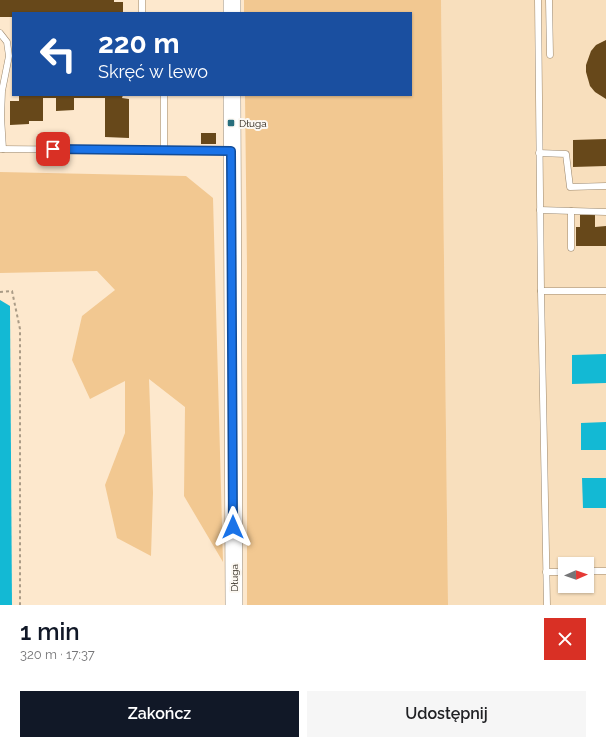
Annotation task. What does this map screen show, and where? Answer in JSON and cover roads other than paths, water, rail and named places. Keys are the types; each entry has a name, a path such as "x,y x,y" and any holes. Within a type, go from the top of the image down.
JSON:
{"main road":[{"path":"232,0 232,12"},
{"name":"Długa","path":"232,96 231,151 234,605"}],"lane":[{"path":"142,0 142,12"},
{"path":"538,0 541,291 547,605"},
{"path":"550,0 550,55"},
{"path":"0,33 7,42 9,56 2,91 2,149 231,151"},
{"path":"164,96 164,150"},
{"path":"539,153 566,154 570,187 606,186"},
{"path":"540,210 606,212"},
{"path":"571,248 572,211"},
{"path":"541,291 606,291"},
{"path":"594,571 606,571"},
{"path":"546,572 558,572"}],"water":[{"path":"0,300 10,306 12,605 0,605"},
{"path":"606,354 606,383 572,384 572,355"},
{"path":"606,422 606,450 581,450 581,423"},
{"path":"582,478 606,478 606,508 583,508"}],"place":[{"name":"Długa","path":"231,123"}]}
